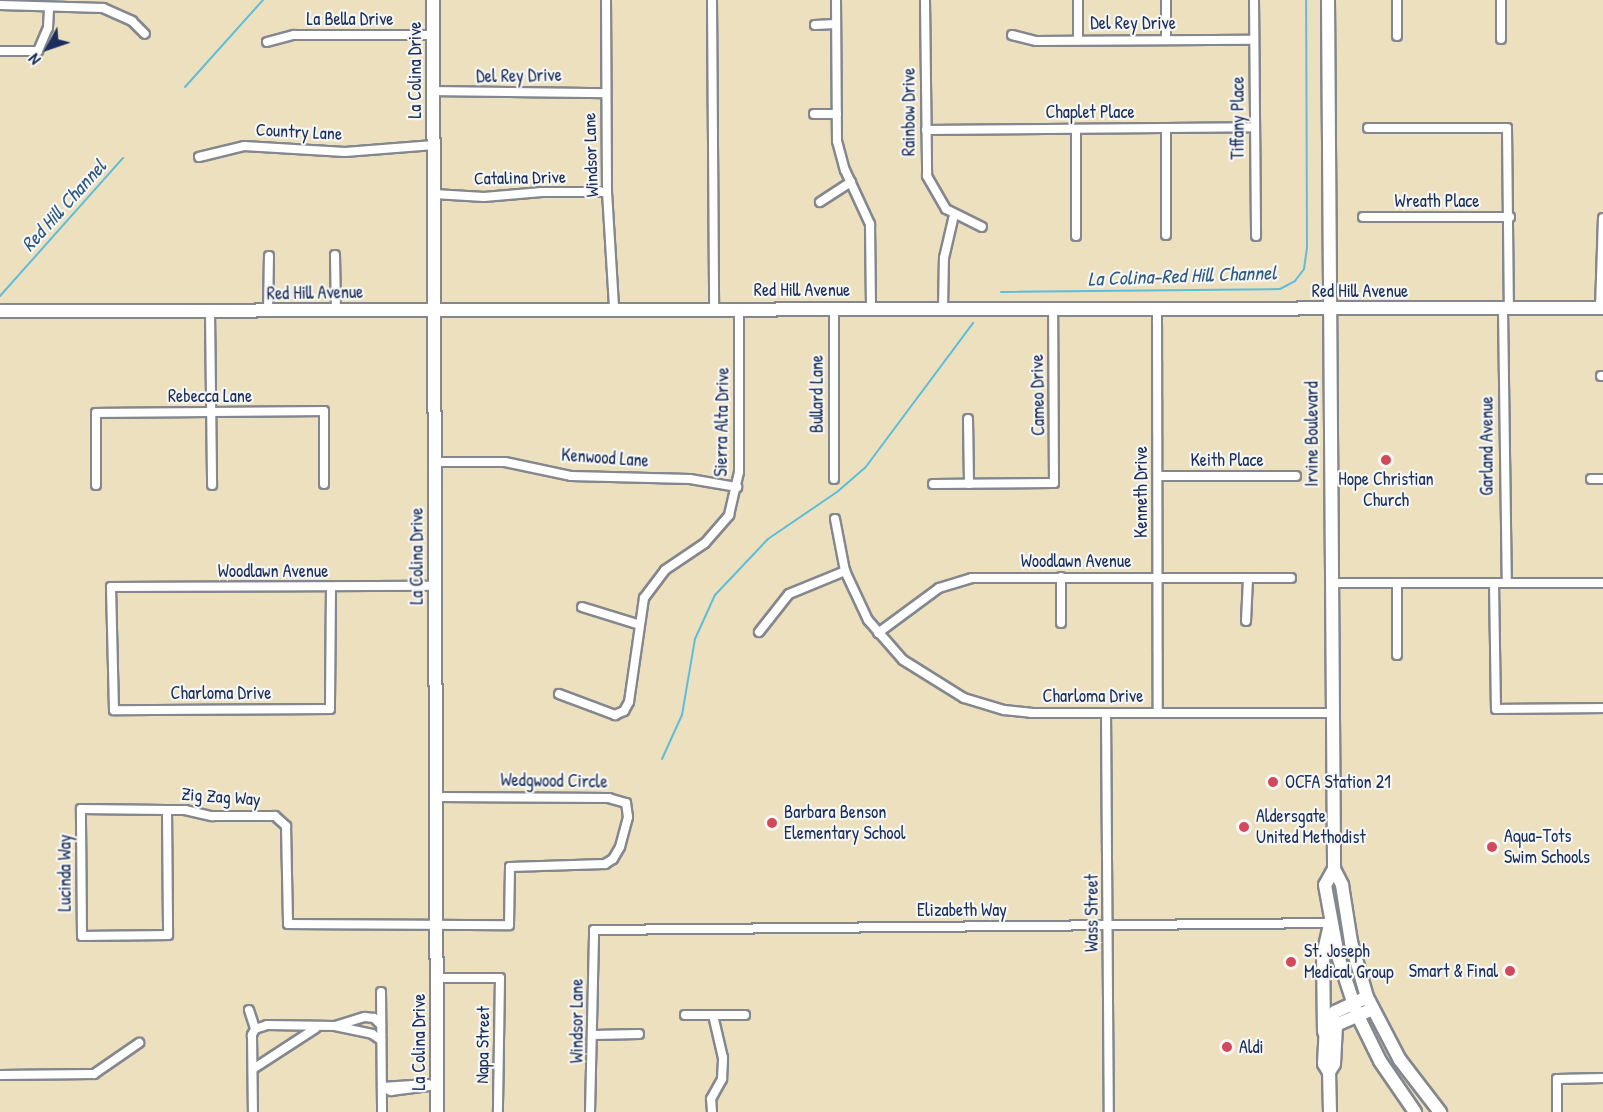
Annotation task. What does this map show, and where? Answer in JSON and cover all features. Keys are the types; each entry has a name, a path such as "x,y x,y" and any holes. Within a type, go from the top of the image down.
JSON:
{"main road":[{"name":"La Colina Drive","path":"433,0 434,462 438,797 437,1112"},
{"name":"Irvine Boulevard","path":"1328,0 1334,868 1342,885 1351,942 1372,1009 1400,1060 1440,1112"},
{"name":"Red Hill Avenue","path":"0,311 210,313 614,308 1601,308"},
{"name":"Irvine Boulevard","path":"1334,868 1326,885 1331,923 1355,1009 1380,1060 1415,1112"},
{"path":"1330,1112 1329,1072 1324,1064 1323,955 1331,923"},
{"path":"1329,1072 1334,1064 1336,1025 1367,997"},
{"path":"1324,1032 1335,1012 1372,1009"}],"street":[{"name":"Windsor Lane","path":"606,0 605,93 614,308"},
{"path":"712,0 714,308"},
{"path":"836,0 837,114 840,156 870,224 871,308"},
{"name":"Rainbow Drive","path":"925,0 927,176 937,198 954,215 982,227"},
{"path":"1078,0 1078,39"},
{"path":"1166,0 1166,39"},
{"name":"Tiffany Place","path":"1254,0 1256,236"},
{"path":"1397,0 1397,36"},
{"path":"1501,0 1501,39"},
{"path":"0,6 103,8 132,21 146,34"},
{"path":"0,51 38,51 48,28 49,7"},
{"path":"815,24 836,24"},
{"name":"La Bella Drive","path":"267,42 294,35 433,35"},
{"name":"Del Rey Drive","path":"1012,35 1036,41 1078,39 1254,40"},
{"name":"Del Rey Drive","path":"433,91 605,93"},
{"path":"814,114 837,114"},
{"name":"Chaplet Place","path":"926,130 1254,127"},
{"path":"1166,128 1166,235"},
{"name":"Garland Avenue","path":"1368,128 1507,129 1510,217 1506,309 1507,583"},
{"path":"1076,129 1076,236"},
{"name":"Country Lane","path":"199,157 244,146 345,152 434,145"},
{"path":"820,202 851,182"},
{"name":"Catalina Drive","path":"434,194 484,197 542,192 608,192"},
{"path":"943,308 944,258 954,215"},
{"name":"Wreath Place","path":"1363,217 1510,217"},
{"path":"1601,308 1603,218"},
{"path":"335,255 336,311"},
{"path":"268,312 269,256"},
{"name":"Kenneth Drive","path":"1157,307 1158,713"},
{"name":"Sierra Alta Drive","path":"559,694 615,715 624,711 628,702 637,624 652,584 717,531 729,515 737,487 739,308"},
{"name":"Cameo Drive","path":"969,484 1054,483 1053,308"},
{"name":"Bullard Lane","path":"834,309 834,479"},
{"path":"210,313 212,485"},
{"name":"Rebecca Lane","path":"96,485 96,413 324,411 324,484"},
{"path":"933,484 969,484 969,419"},
{"name":"Kenwood Lane","path":"434,462 505,462 571,476 690,478 737,487"},
{"name":"Keith Place","path":"1158,476 1296,476"},
{"path":"1592,479 1603,479"},
{"path":"835,519 845,571 860,606 878,633"},
{"path":"759,632 789,594 845,571"},
{"path":"1061,577 1061,623"},
{"name":"Woodlawn Avenue","path":"878,633 920,600 959,580 1061,577 1291,578"},
{"path":"1246,621 1248,578"},
{"path":"1332,583 1603,583"},
{"path":"1397,583 1397,656"},
{"path":"1494,583 1496,710 1603,708"},
{"name":"Woodlawn Avenue","path":"114,710 111,587 435,586"},
{"name":"Charloma Drive","path":"114,710 330,709 331,588"},
{"path":"582,607 637,624"},
{"name":"Charloma Drive","path":"878,633 903,660 930,681 984,705 1031,713 1332,713"},
{"name":"Wass Street","path":"1106,713 1109,1112"},
{"name":"Wedgwood Circle","path":"438,797 609,798 626,803 629,809 620,847 614,859 605,864 510,867 509,925 438,925"},
{"name":"Zig Zag Way","path":"81,809 167,810 212,816 275,816 286,826 288,924 438,925"},
{"name":"Lucinda Way","path":"81,809 82,936 168,935 167,810"},
{"name":"Elizabeth Way","path":"594,930 1331,923"},
{"name":"Windsor Lane","path":"590,1112 594,930"},
{"name":"Napa Street","path":"438,978 500,978 498,1112"},
{"path":"381,992 382,1112"},
{"path":"249,1010 255,1029 253,1112"},
{"path":"685,1015 745,1015"},
{"path":"712,1112 723,1058 713,1015"},
{"path":"335,1026 365,1017 374,1018 381,1025"},
{"path":"255,1029 267,1025 335,1026 372,1034 381,1040"},
{"path":"253,1069 319,1026"},
{"path":"593,1035 639,1034"},
{"path":"0,1075 94,1074 139,1043"},
{"path":"1557,1112 1557,1079 1603,1078"},
{"path":"382,1087 437,1085"}],"waterway":[{"name":"Red Hill Channel","path":"185,87 263,0"},
{"name":"La Colina-Red Hill Channel","path":"1001,292 1280,289 1295,281 1304,269 1307,248 1306,0"},
{"name":"Red Hill Channel","path":"0,296 123,158"},
{"name":"La Colina-Red Hill Channel","path":"662,759 682,715 695,639 715,595 768,539 837,492 865,468 973,323"}],"place":[{"name":"Hope Christian Church","path":"1386,460"},
{"name":"OCFA Station 21","path":"1273,782"},
{"name":"Barbara Benson Elementary School","path":"772,823"},
{"name":"Aldersgate United Methodist","path":"1244,827"},
{"name":"Aqua-Tots Swim Schools","path":"1492,847"},
{"name":"St. Joseph Medical Group","path":"1291,962"},
{"name":"Smart & Final","path":"1510,971"},
{"name":"Aldi","path":"1227,1047"}]}
